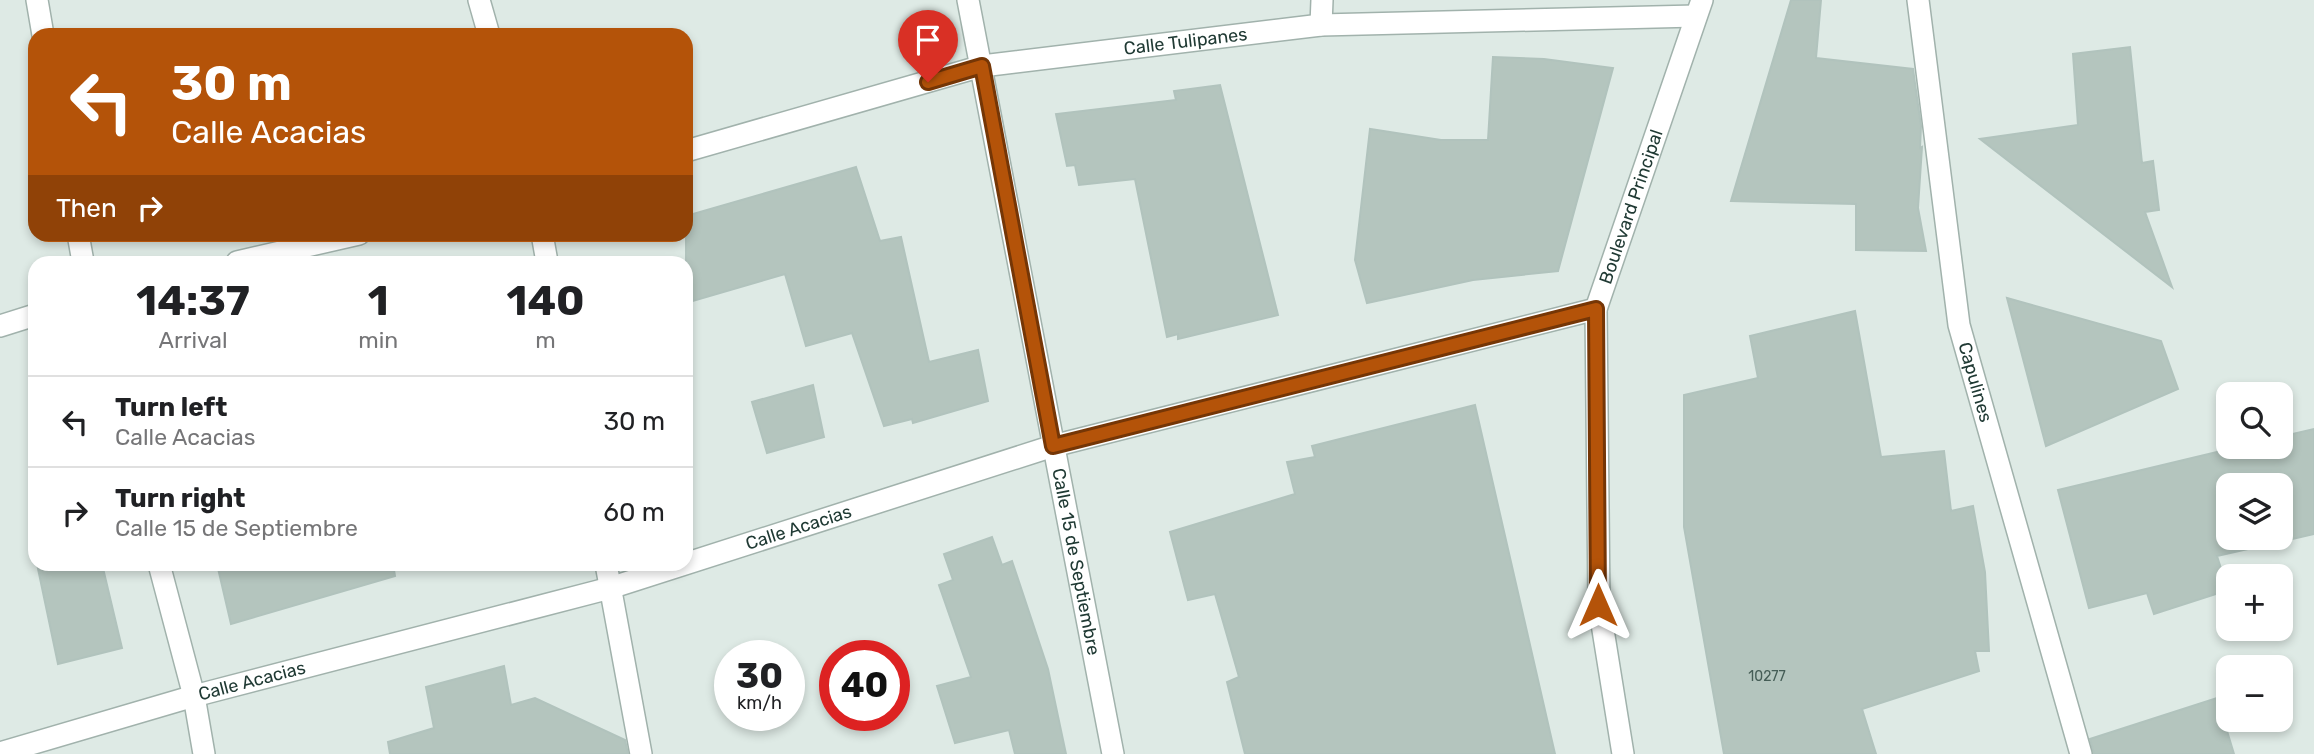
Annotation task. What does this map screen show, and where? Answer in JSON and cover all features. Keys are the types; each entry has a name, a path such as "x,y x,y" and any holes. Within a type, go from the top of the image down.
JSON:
{"street":[{"path":"37,0 42,28"},
{"path":"479,0 487,28"},
{"name":"Calle 15 de Septiembre","path":"968,0 1113,754"},
{"path":"1321,25 1322,0"},
{"name":"Capulines","path":"1918,0 1959,326 2081,754"},
{"name":"Calle Tulipanes","path":"693,149 982,66 1321,25 1699,8"},
{"name":"Boulevard Principal","path":"1623,754 1598,605 1596,309 1699,8"},
{"path":"263,256 324,242"},
{"name":"Calle Acacias","path":"693,561 1053,446 1596,309"},
{"path":"0,326 28,317"},
{"path":"161,571 194,696 204,754"},
{"path":"607,571 641,754"},
{"name":"Calle Acacias","path":"0,753 194,696 610,588 663,571"}],"building":[{"path":"1791,0 1821,0 1816,58 1913,69 1921,126 1920,148 1922,147 1918,208 1926,251 1856,250 1856,204 1731,201"},
{"path":"2130,47 2142,163 2153,161 2159,210 2145,212 2172,287 1980,139 2078,125 2073,54"},
{"path":"1493,57 1544,59 1613,68 1558,271 1473,280 1367,303 1355,260 1370,129 1441,140 1488,140"},
{"path":"1220,85 1278,315 1178,339 1178,334 1167,337 1135,179 1079,185 1075,165 1067,166 1056,114 1176,100 1174,91"},
{"path":"856,167 880,241 901,237 929,362 978,350 988,401 913,423 912,419 884,426 852,333 806,346 785,274 693,301 693,256 686,256 686,242 693,242 693,214"},
{"path":"2007,298 2161,341 2178,389 2046,446"},
{"path":"1855,311 1881,457 1944,451 1951,511 1973,506 1985,572 1989,651 1975,651 1979,671 1862,709 1876,754 1724,754 1684,527 1684,395 1758,378 1750,336"},
{"path":"813,385 824,437 767,453 752,402"},
{"path":"1475,405 1555,754 1245,754 1227,682 1239,677 1215,594 1188,600 1170,532 1295,494 1287,462 1315,457 1312,446"},
{"path":"2314,429 2314,534 2293,539 2293,473 2216,473 2216,550 2243,550 2217,556 2220,564 2216,564 2216,594 2154,614 2147,593 2089,608 2058,490 2216,452 2216,459 2293,459 2293,434"},
{"path":"992,537 1002,565 1012,561 1048,669 1066,754 1015,754 1009,730 955,743 937,686 971,677 939,585 953,580 944,554"},
{"path":"38,571 104,571 122,648 58,664"},
{"path":"219,571 394,571 395,576 231,624"},
{"path":"504,666 511,705 535,698 625,740 628,754 390,754 388,742 434,728 426,687"},
{"path":"2216,698 2216,732 2227,732 2234,754 2094,754 2090,739"}],"route":[{"path":"928,82 982,66 1053,446 1596,309 1598,605"}]}
